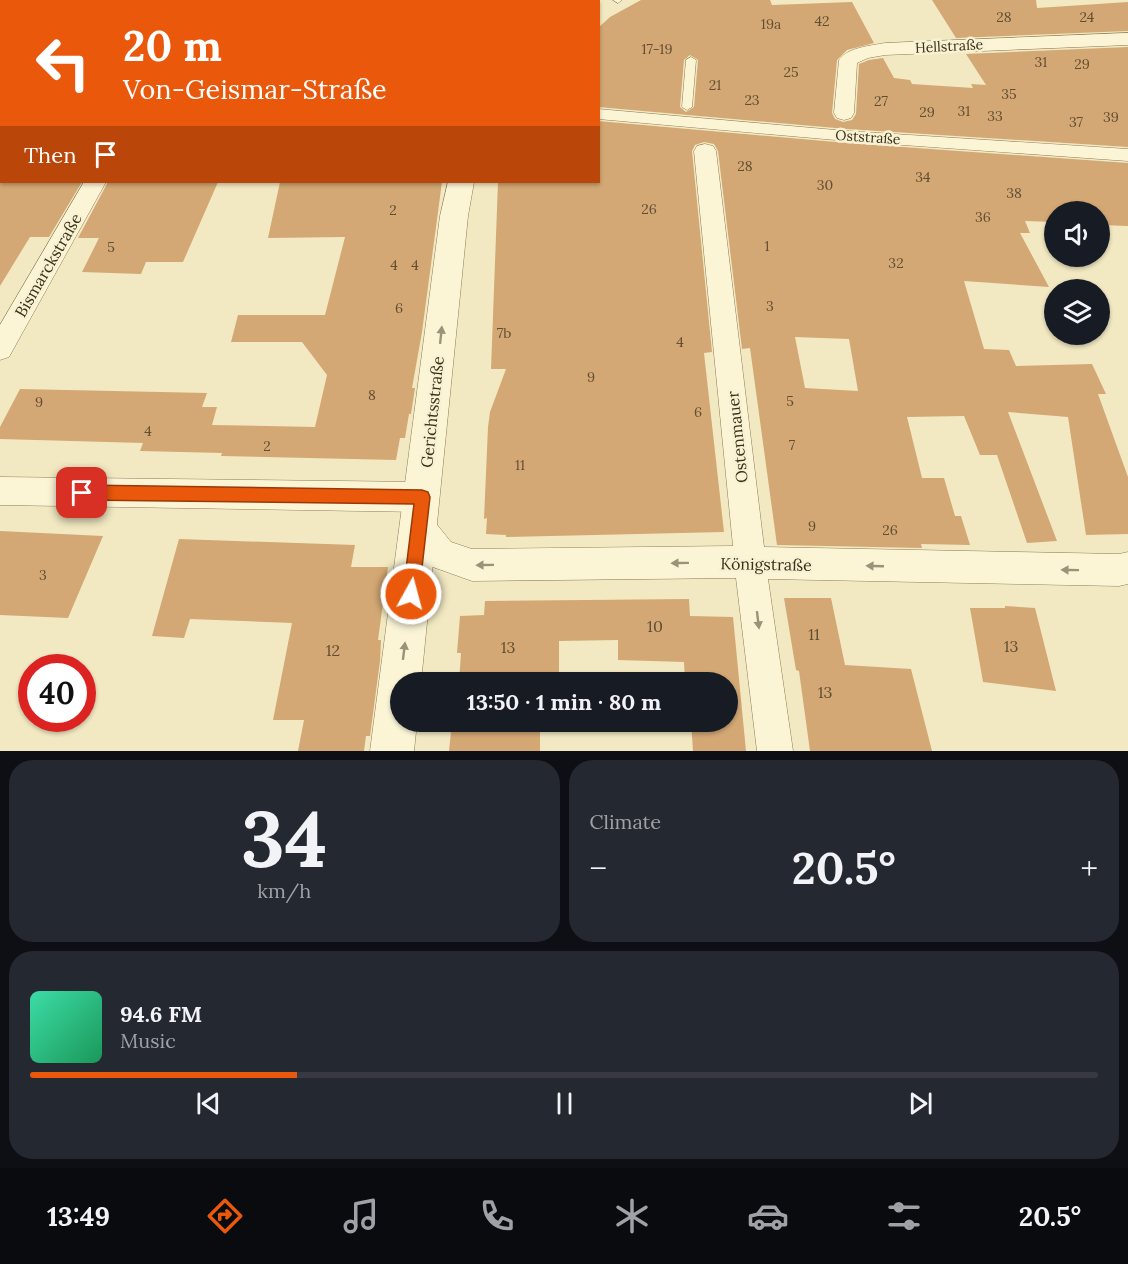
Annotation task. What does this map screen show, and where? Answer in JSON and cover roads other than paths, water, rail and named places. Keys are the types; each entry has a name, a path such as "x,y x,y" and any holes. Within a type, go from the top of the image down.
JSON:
{"street":[{"name":"Hellstraße","path":"847,136 844,113 848,60 863,53 906,48 1128,39"},
{"name":"Oststraße","path":"600,114 692,117 847,136 1046,143 1128,155"},
{"name":"Ostenmauer","path":"692,117 705,151 750,562 775,751"},
{"name":"Bismarckstraße","path":"0,349 94,183"},
{"name":"Gerichtsstraße","path":"392,751 454,216 461,183"},
{"path":"0,491 421,512"},
{"name":"Königstraße","path":"421,512 441,555 472,565 750,562 895,567 1119,570 1128,568"}],"lane":[{"path":"691,60 692,117"}]}
